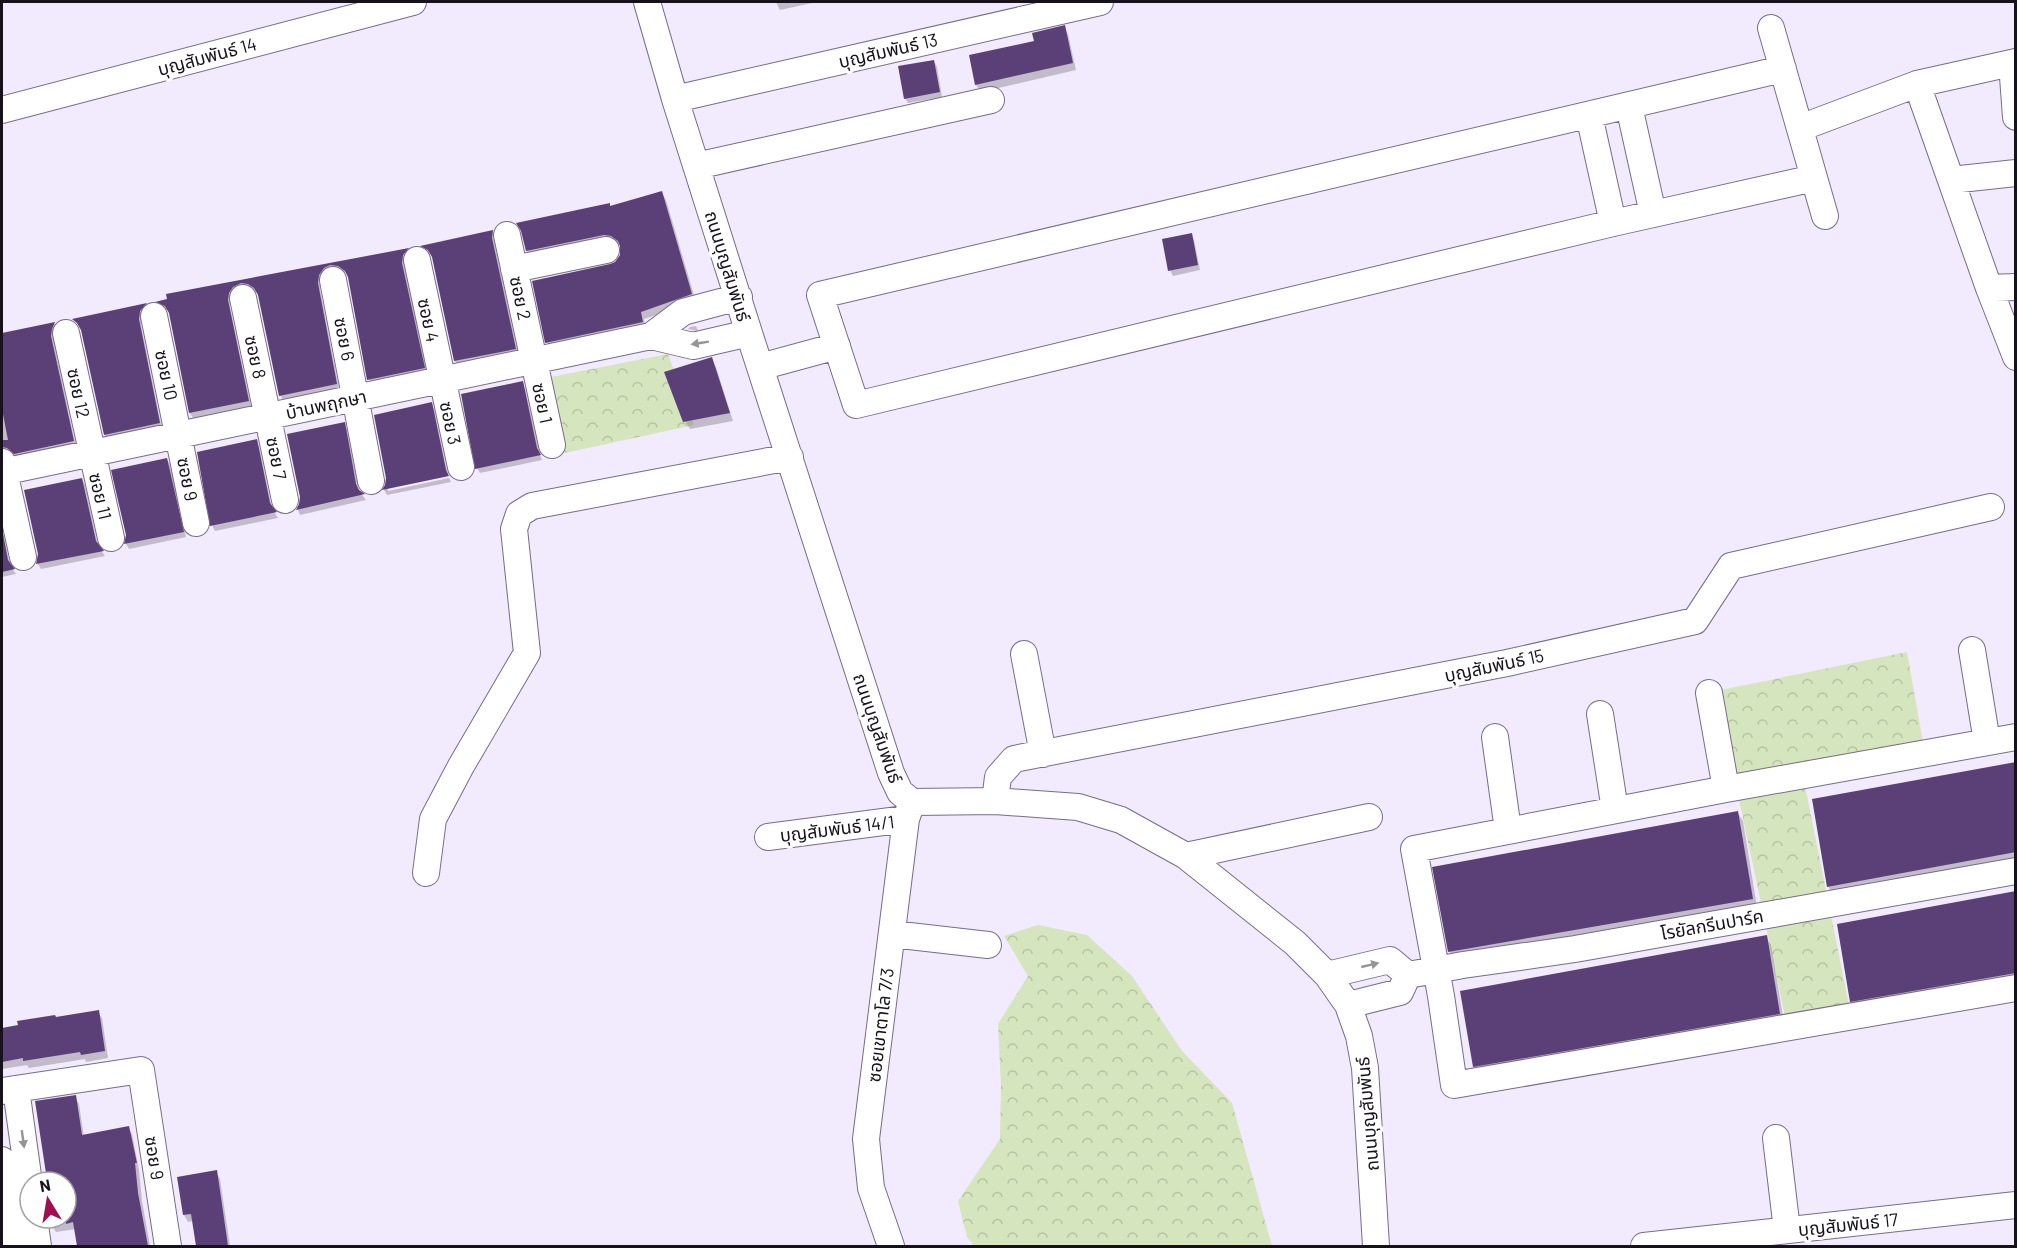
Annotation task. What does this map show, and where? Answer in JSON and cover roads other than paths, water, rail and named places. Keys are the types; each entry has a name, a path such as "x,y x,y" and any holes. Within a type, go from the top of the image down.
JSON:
{"street":[{"name":"บุญสัมพันธ์ 14","path":"2,110 413,2"},
{"name":"ถนนบุญสัมพันธ์","path":"647,2 696,166 891,773 909,810 995,801 1078,807 1121,820 1186,856 1295,944 1327,975 1348,1005 1359,1036 1365,1068 1376,1246"},
{"name":"บุญสัมพันธ์ 13","path":"675,99 1100,2"},
{"path":"1771,28 1826,216"},
{"path":"1800,128 1917,84 2014,62 2016,117"},
{"path":"1784,69 820,295 856,405 1613,223 1814,178"},
{"path":"1917,84 1989,288 2016,357"},
{"path":"696,166 991,100"},
{"path":"1629,106 1653,214"},
{"path":"1589,115 1613,223"},
{"path":"1951,180 2016,173"},
{"name":"ซอย 2","path":"507,235 534,361"},
{"path":"514,269 606,250"},
{"name":"ซอย 4","path":"417,260 442,380"},
{"name":"ซอย 6","path":"333,280 371,481"},
{"path":"1989,288 2016,287"},
{"name":"บ้านพฤกษา","path":"2,469 179,435 651,336 683,312 739,297"},
{"name":"ซอย 8","path":"243,298 269,416"},
{"name":"ซอย 10","path":"154,316 179,435"},
{"name":"ซอย 12","path":"66,333 91,453"},
{"name":"บ้านพฤกษา","path":"651,336 693,346 749,333"},
{"path":"760,367 837,346"},
{"name":"ซอย 1","path":"534,361 552,445"},
{"name":"ซอย 3","path":"442,380 461,467"},
{"name":"ซอย 7","path":"269,416 285,500"},
{"name":"ซอย 9","path":"179,435 196,523"},
{"name":"ซอย 11","path":"91,453 111,538"},
{"path":"426,873 433,819 526,653 514,529 519,514 532,506 790,457"},
{"path":"2,469 23,557"},
{"name":"บุญสัมพันธ์ 15","path":"995,801 998,777 1014,759 1495,665 1695,621 1731,566 1991,507"},
{"path":"1972,650 1987,742"},
{"path":"1024,654 1043,754"},
{"path":"1709,693 1726,789"},
{"path":"1600,714 1615,810"},
{"path":"1495,737 1508,830"},
{"path":"2016,737 1726,789 1414,849 1454,1085 2016,988"},
{"name":"บุญสัมพันธ์ 14/1","path":"768,837 909,810"},
{"name":"ซอยเขาตาโล 7/3","path":"891,1246 871,1188 866,1138 909,810"},
{"path":"1186,856 1369,817"},
{"name":"โรยัลกรีนปาร์ค","path":"1408,975 1575,949 2016,871"},
{"path":"892,934 988,945"},
{"path":"1327,975 1390,960 1408,975 1400,992 1348,1005"},
{"name":"ซอย 9","path":"9,1090 141,1070 168,1246"},
{"path":"9,1090 26,1170"},
{"path":"1776,1138 1787,1230"},
{"path":"2,1160 14,1246"},
{"name":"บุญสัมพันธ์ 17","path":"1644,1246 2016,1205"},
{"path":"36,1230 38,1246"}]}
